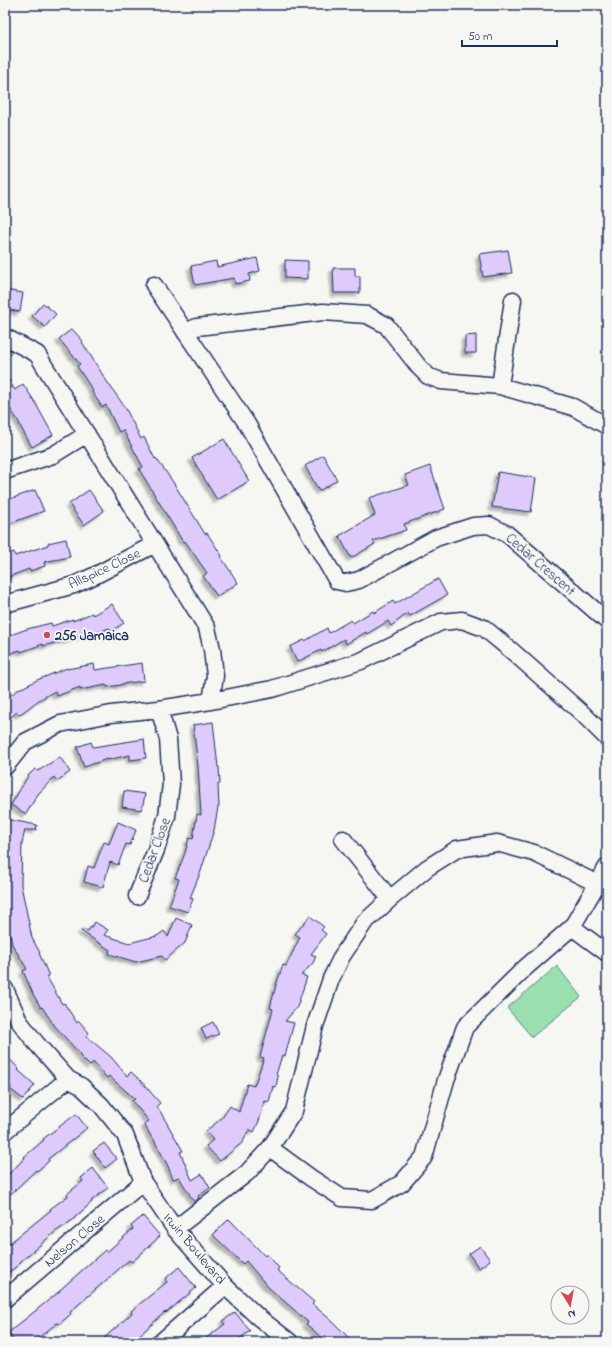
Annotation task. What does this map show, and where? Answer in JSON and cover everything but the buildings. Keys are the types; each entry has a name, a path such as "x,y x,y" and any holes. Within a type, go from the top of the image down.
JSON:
{"street":[{"path":"154,285 185,332 197,327 323,312 367,315 386,325 419,367 428,376 441,381 500,386 573,407 607,426"},
{"path":"500,386 514,300"},
{"name":"Cedar Crescent","path":"185,332 247,424 337,581 346,583 359,580 436,538 473,526 489,525 507,534 607,621"},
{"path":"5,337 36,354 207,628 212,650 215,676 211,700"},
{"path":"5,471 53,455 87,434"},
{"name":"Allspice Close","path":"5,604 74,585 155,544"},
{"path":"5,767 25,742 60,724 111,714 158,709 272,689 354,663 441,622 462,620 484,628 512,650 583,714 607,738"},
{"name":"Cedar Close","path":"137,896 156,850 167,816 172,784 168,739 158,709"},
{"path":"343,839 390,899"},
{"path":"175,1229 247,1173 270,1148 294,1111 315,1026 331,979 342,956 364,923 390,899 428,868 457,849 497,843 534,853 598,884"},
{"path":"270,1148 311,1178 342,1198 372,1200 402,1183 424,1157 446,1080 465,1027 525,968 572,927 607,867"},
{"path":"572,927 607,953"},
{"name":"Irwin Boulevard","path":"5,989 19,1021 36,1044 68,1079 81,1086 96,1100 125,1135 143,1182 175,1229 225,1286 258,1317 290,1342"},
{"path":"5,1131 68,1079"},
{"name":"Nelson Close","path":"5,1299 143,1182"},
{"path":"161,1342 225,1286"}],"green space":[{"path":"557,966 581,997 532,1037 507,1008"}],"place":[{"name":"256 Jamaica","path":"47,635"}]}
